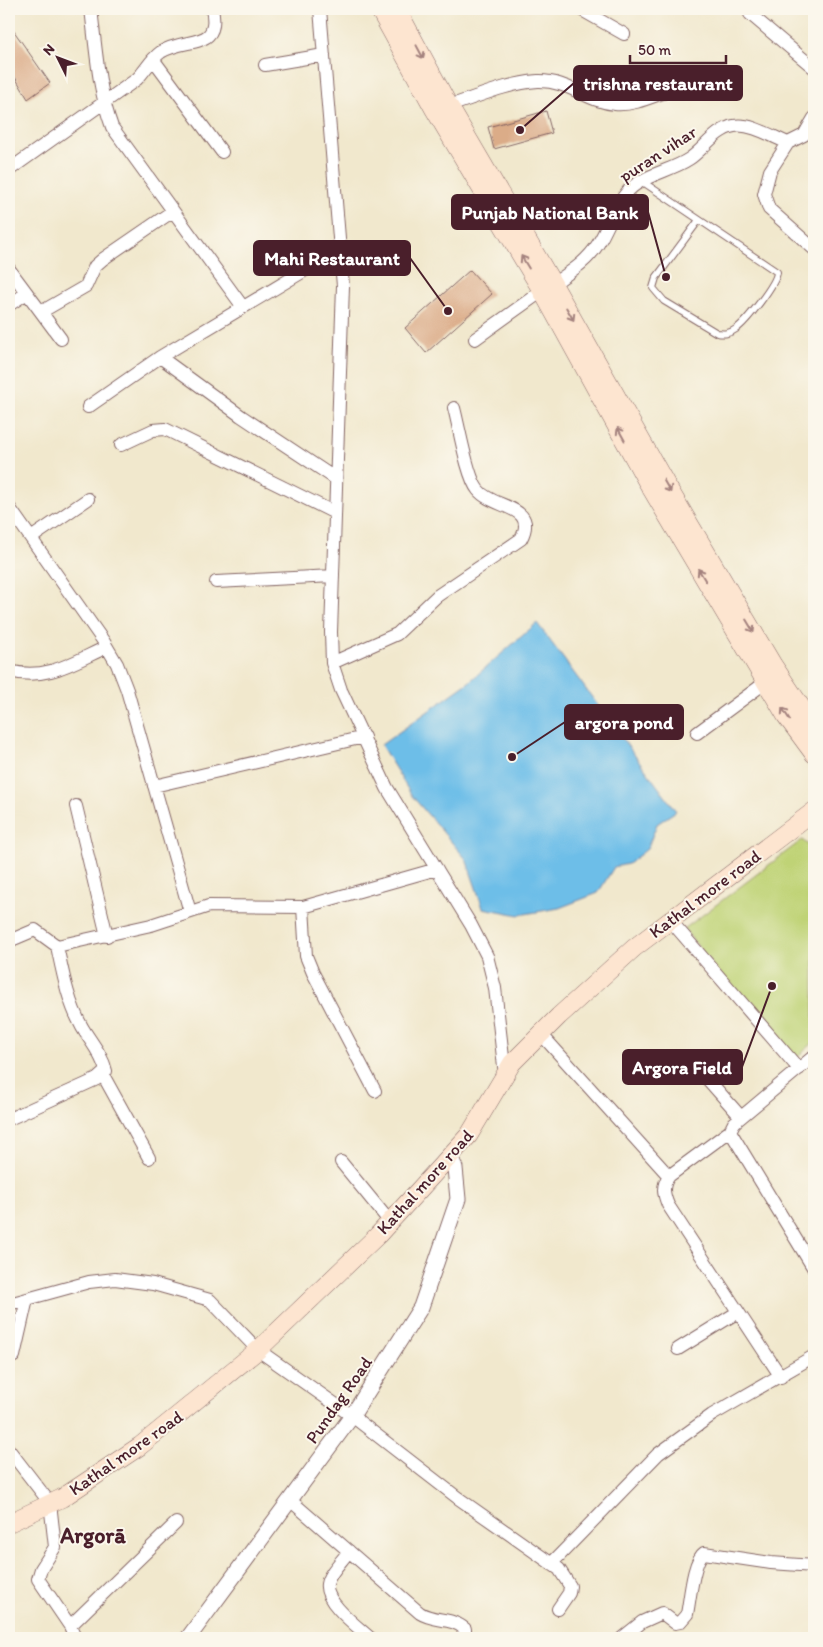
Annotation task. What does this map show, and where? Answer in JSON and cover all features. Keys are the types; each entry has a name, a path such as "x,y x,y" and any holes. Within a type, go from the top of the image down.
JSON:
{"main road":[{"path":"379,9 434,109 548,287 773,665 814,726"},
{"path":"397,9 548,287 646,480 786,716 814,754"},
{"name":"Kathal more road","path":"9,1524 50,1504 95,1477 140,1446 258,1350 390,1222 469,1135 512,1063 541,1034 634,948 814,811"}],"street":[{"path":"91,9 103,102 112,127 243,307"},
{"path":"9,170 137,79 146,70 152,59 172,47 207,38 212,32 215,23 212,9"},
{"path":"320,9 343,286 333,576 332,663 341,690 388,788 471,925 487,956 495,988 505,1076"},
{"path":"580,9 624,34"},
{"path":"750,14 814,68"},
{"path":"265,65 324,55"},
{"path":"152,59 222,152"},
{"path":"449,106 513,85 538,81 562,83 589,96 614,104 630,104 671,90"},
{"path":"814,118 804,135 788,143 770,171 764,194 768,209 814,249"},
{"name":"puran vihar","path":"475,339 576,269 590,256 617,205 630,190 688,160 724,129 735,125 749,127 788,143"},
{"path":"41,312 86,286 95,266 102,259 173,212"},
{"path":"88,407 160,357 339,250"},
{"path":"9,269 61,339"},
{"path":"9,305 27,293"},
{"path":"160,357 241,416 336,479"},
{"path":"332,663 396,634 437,596 521,539 527,528 525,519 515,511 477,490 471,475 454,408"},
{"path":"121,445 153,430 165,429 335,513"},
{"path":"31,538 88,499"},
{"path":"9,507 107,647 127,690 190,912"},
{"path":"216,582 333,576"},
{"path":"9,671 27,676 43,674 107,647"},
{"path":"698,733 766,682"},
{"path":"154,786 364,737"},
{"path":"76,806 107,936"},
{"path":"57,946 152,925 209,906 221,905 270,909 303,907 437,869"},
{"path":"303,907 306,956 313,973 375,1091"},
{"path":"670,920 799,1069"},
{"path":"9,941 35,930 57,946 71,1003 82,1026 104,1062 106,1071 104,1075 149,1158"},
{"path":"541,1034 669,1176"},
{"path":"781,1377 668,1205 663,1194 664,1183 669,1176 730,1131 741,1117 814,1056"},
{"path":"695,1065 741,1117"},
{"path":"9,1119 104,1075"},
{"path":"730,1131 814,1269"},
{"name":"Pundag Road","path":"195,1635 352,1416 388,1361 424,1299 458,1199 455,1168 450,1155"},
{"path":"341,1162 390,1222"},
{"path":"9,1304 105,1279 153,1284 210,1300 258,1350 352,1416 458,1498 563,1574 570,1586 569,1593 558,1609"},
{"path":"11,1355 26,1299"},
{"path":"678,1349 738,1312"},
{"path":"551,1564 658,1454 712,1415 781,1377 814,1356"},
{"path":"9,1450 50,1504 55,1547 41,1569 38,1579 73,1632 176,1523"},
{"path":"290,1500 348,1552 425,1616 458,1624 465,1629 465,1638"},
{"path":"348,1552 329,1580 328,1592 333,1603 370,1638"},
{"path":"622,1638 655,1614 662,1613 675,1623 683,1620 687,1614 696,1567 704,1553 771,1563 814,1566"}],"lane":[{"path":"643,182 777,272 775,282 737,329 726,334 717,333 664,301 653,288 656,278 699,220"}],"green space":[{"path":"802,840 814,850 814,1042 791,1063 684,929"}],"water":[{"path":"537,623 676,811 657,824 647,849 628,864 614,867 598,893 559,908 519,915 483,908 466,859 412,796 381,745 469,682"}],"building":[{"path":"9,24 50,83 28,99 9,67"},
{"path":"546,111 552,133 494,149 488,127"},
{"path":"470,270 492,294 426,353 405,328"}],"place":[{"name":"trishna restaurant","path":"520,130"},
{"name":"Punjab National Bank","path":"666,277"},
{"name":"Mahi Restaurant","path":"448,311"},
{"name":"argora pond","path":"512,757"},
{"name":"Argora Field","path":"772,986"}],"district":[{"name":"Argorā","path":"93,1535"}]}
